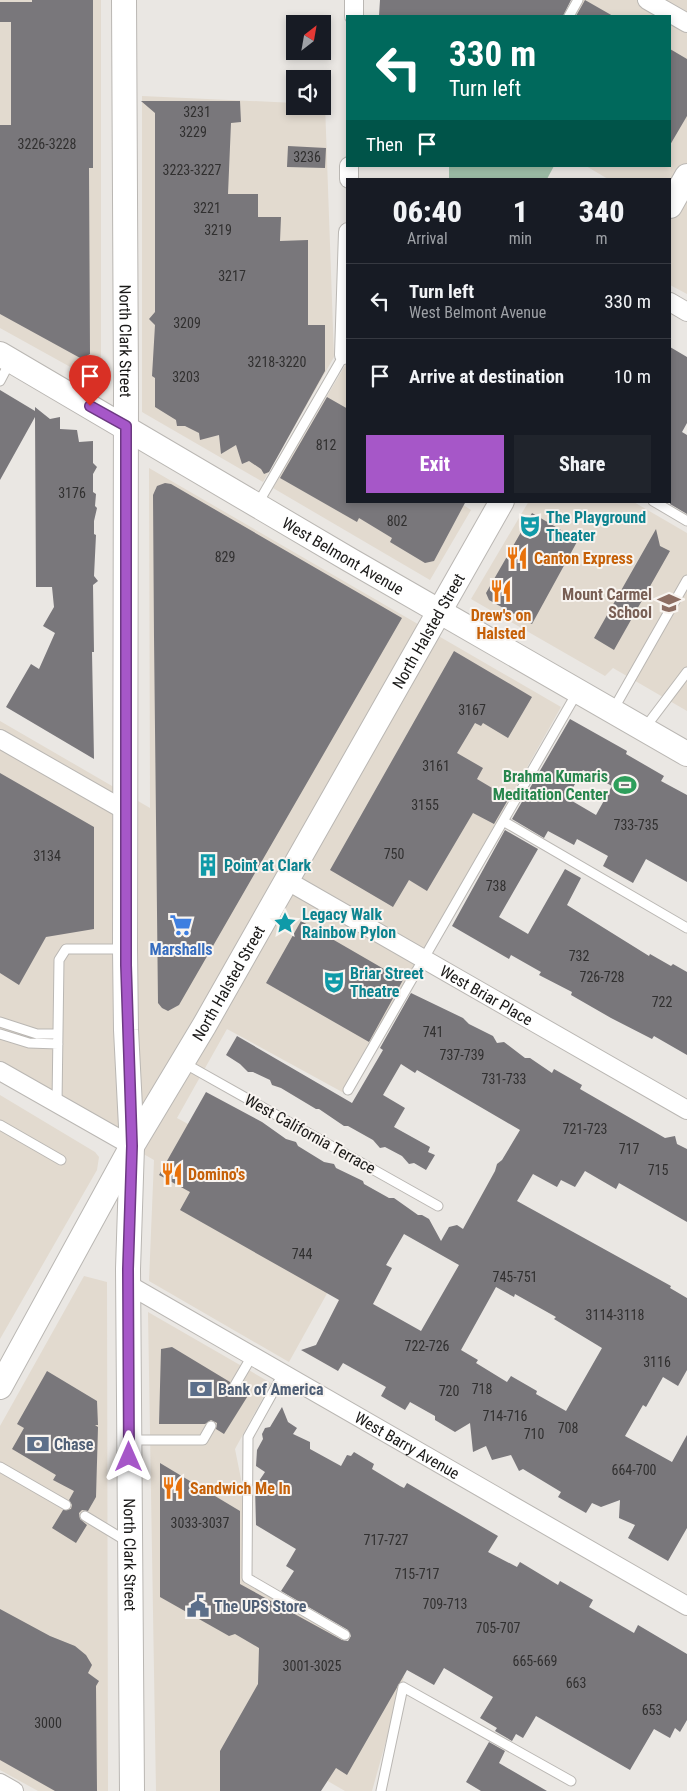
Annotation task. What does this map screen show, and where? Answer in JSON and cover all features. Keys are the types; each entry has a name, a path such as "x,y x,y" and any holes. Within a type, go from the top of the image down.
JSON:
{"main road":[{"name":"North Clark Street","path":"124,0 126,426 125,949 126,1030 132,1146 129,1285 129,1542 132,1791"},
{"path":"671,204 687,176"},
{"name":"West Belmont Avenue","path":"6,357 687,754"},
{"name":"North Halsted Street","path":"0,1387 132,1146 182,1062 501,503"}],"street":[{"path":"354,0 354,15"},
{"path":"647,0 687,23"},
{"path":"344,355 346,294"},
{"path":"671,303 687,312"},
{"path":"0,739 126,811"},
{"name":"West Briar Place","path":"286,880 687,1110"},
{"path":"0,1071 132,1146"},
{"name":"West Barry Avenue","path":"129,1285 687,1606"},
{"path":"0,1783 14,1791"}],"lane":[{"path":"570,15 578,0"},
{"path":"257,505 344,355"},
{"path":"0,380 6,357"},
{"path":"656,503 687,521"},
{"path":"612,711 687,580"},
{"path":"644,730 687,672"},
{"path":"348,1090 578,691"},
{"path":"503,822 687,928"},
{"path":"57,1104 58,960 66,949 125,949"},
{"path":"0,1022 37,1034 58,1034"},
{"path":"0,1034 30,1043 58,1044"},
{"name":"West California Terrace","path":"182,1062 438,1206"},
{"path":"0,1125 61,1160"},
{"path":"235,1385 252,1356"},
{"path":"284,1374 248,1437 247,1578 345,1635"},
{"path":"129,1440 203,1440 211,1426"},
{"path":"0,1467 66,1505"},
{"path":"85,1516 129,1542"},
{"path":"381,1791 403,1687 571,1781"}],"shaded area":[{"path":"0,0 101,0 101,370 98,376 92,379 0,328"},
{"path":"582,0 687,0 687,294 671,286 671,178 606,178 588,167 671,167 671,15 574,15"},
{"path":"142,96 286,103 286,115 325,115 334,357 263,482 142,412"},
{"path":"346,364 346,503 460,503 471,510 430,580 273,488"},
{"path":"149,468 561,707 344,1093 227,1029 177,1118 230,1147 370,1216 289,1362 149,1281 154,1160 0,1072 0,721 150,808"},
{"path":"528,503 635,503 687,533 687,711 613,668 605,676 471,599"},
{"path":"0,1095 95,1152 99,1157 97,1170 0,1339"},
{"path":"84,1276 107,1282 108,1791 38,1791 0,1770 0,1426"},
{"path":"148,1312 271,1383 235,1449 242,1484 243,1579 404,1677 372,1791 345,1791 300,1765 284,1791 156,1791"}],"green space":[{"path":"449,167 553,167 548,178 449,178"}],"building":[{"path":"32,0 93,0 93,168 89,168 90,354 82,359 0,314 0,125 11,125 11,22 0,22 0,2 32,2"},
{"path":"380,0 571,0 564,15 379,15"},
{"path":"585,0 611,15 577,15"},
{"path":"671,50 687,59 687,116 671,143"},
{"path":"141,101 240,101 241,122 231,123 228,194 258,194 258,217 281,217 280,241 308,240 308,325 325,325 325,371 269,472 264,474 261,469 249,461 242,464 236,445 221,454 219,435 200,440 199,433 185,426 177,426 176,420 155,407 155,378 152,376 155,325 149,319 155,312 155,113"},
{"path":"288,146 326,148 325,168 287,167"},
{"path":"671,348 687,357 687,423 682,432 687,435 687,514 670,504"},
{"path":"0,390 35,411 35,407 50,419 60,417 60,429 77,430 79,442 93,441 93,463 97,467 93,474 93,492 96,494 95,506 97,508 94,521 94,534 96,535 94,576 98,581 93,585 94,759 6,707 31,664 39,669 55,633 43,626 54,607 52,587 36,587 35,417 0,480"},
{"path":"327,397 346,408 346,503 465,503 434,561 425,563 390,542 392,538 359,518 357,522 280,478"},
{"path":"165,483 171,484 402,618 179,1005 168,1011 158,1003 153,495 157,486"},
{"path":"532,513 578,540 532,624 489,600 486,593"},
{"path":"656,529 660,546 670,551 614,650 594,638"},
{"path":"454,651 532,697 508,738 483,723 481,726 475,723 457,753 483,768 477,779 509,798 494,824 473,813 427,891 409,880 393,907 330,870"},
{"path":"570,719 627,751 626,754 664,776 661,781 687,795 687,882 646,859 633,883 603,866 608,856 577,839 574,845 548,831 544,838 512,819","holes":["583,770 612,786 596,815 567,798"]},
{"path":"0,773 94,827 94,929 46,937 19,985 0,973"},
{"path":"505,830 538,849 499,917 528,934 565,869 581,878 567,905 649,956 650,954 671,966 673,964 687,972 687,1055 654,1036 652,1039 611,1018 571,995 572,992 539,975 541,972 511,955 509,959 452,926"},
{"name":"Briar Street Theatre","path":"301,921 403,980 369,1042 266,983"},
{"path":"411,993 463,1018 469,1024 493,1036 497,1043 504,1042 525,1058 530,1058 552,1073 554,1069 582,1085 580,1089 665,1138 675,1136 677,1144 687,1149 687,1222 619,1183 616,1189 585,1171 575,1187 561,1180 557,1187 533,1174 517,1201 671,1286 670,1288 687,1298 687,1370 678,1386 663,1377 646,1407 643,1405 625,1436 672,1462 687,1435 687,1528 668,1561 628,1538 635,1525 619,1518 620,1500 601,1507 592,1503 586,1513 558,1497 561,1492 523,1469 519,1471 511,1455 492,1460 486,1446 473,1452 470,1423 455,1432 435,1420 435,1416 410,1402 405,1410 381,1396 386,1387 343,1363 338,1371 301,1350 316,1345 339,1300 180,1210 190,1192 159,1175 206,1092 262,1122 286,1139 296,1142 298,1146 324,1162 334,1164 336,1168 363,1181 364,1184 389,1198 394,1198 418,1215 429,1219 441,1241 449,1227 457,1225 463,1229 497,1164 502,1160 520,1130 417,1070 415,1073 401,1064 383,1095 405,1108 394,1127 430,1147 428,1152 435,1155 426,1170 414,1163 409,1164 402,1156 385,1147 380,1148 373,1140 348,1126 344,1126 319,1109 281,1088 272,1085 270,1080 253,1072 248,1072 226,1055 237,1036 352,1103 383,1050 380,1048","holes":["404,1234 459,1265 421,1331 373,1304 392,1268 386,1265","496,1287 514,1297 515,1294 556,1317 554,1319 602,1348 566,1411 536,1394 537,1391 511,1376 507,1382 476,1363 478,1360 461,1350"]},
{"name":"Bank of America","path":"172,1347 230,1382 231,1390 235,1391 240,1388 249,1394 224,1434 216,1429 217,1423 211,1420 205,1424 159,1424 161,1349"},
{"path":"47,1371 97,1401 98,1425 95,1425 98,1427 96,1497 88,1511 82,1510 79,1513 80,1519 87,1525 76,1543 52,1528 63,1510 71,1509 72,1505 69,1500 74,1491 53,1480 56,1475 12,1449 24,1428 17,1424"},
{"path":"282,1407 288,1422 297,1428 293,1434 310,1442 310,1449 341,1466 347,1455 351,1456 354,1452 374,1464 372,1469 400,1486 404,1488 407,1483 498,1536 488,1552 517,1567 520,1562 558,1585 560,1581 593,1600 589,1607 634,1633 638,1625 687,1654 687,1720 680,1732 675,1728 670,1738 654,1729 630,1770 536,1716 523,1738 516,1734 512,1741 495,1731 497,1728 480,1718 493,1697 444,1668 434,1685 407,1670 347,1775 336,1768 321,1791 220,1791 220,1751 258,1684 259,1648 235,1634 229,1636 160,1597 160,1463 240,1511 240,1584 342,1640 348,1641 351,1636 348,1630 281,1591 294,1571 286,1566 296,1549 256,1525 255,1487 265,1472 256,1466 257,1450 263,1439 262,1434 265,1428 270,1427"},
{"path":"0,1609 50,1636 75,1646 86,1655 92,1665 88,1673 99,1681 96,1686 97,1791 55,1791 0,1760"},
{"path":"489,1742 505,1751 499,1763 547,1791 481,1791 466,1782"}],"place":[{"name":"The Playground Theater","path":"530,526"},
{"name":"Canton Express","path":"517,558"},
{"name":"Drew's on Halsted","path":"501,591"},
{"name":"Mount Carmel School","path":"669,603"},
{"name":"Brahma Kumaris Meditation Center","path":"625,785"},
{"name":"Point at Clark","path":"208,865"},
{"name":"Legacy Walk Rainbow Pylon","path":"285,923"},
{"name":"Marshalls","path":"181,925"},
{"name":"Briar Street Theatre","path":"334,982"},
{"name":"Domino's","path":"172,1174"},
{"name":"Bank of America","path":"201,1389"},
{"name":"Chase","path":"38,1444"},
{"name":"Sandwich Me In","path":"173,1488"},
{"name":"The UPS Store","path":"198,1606"}],"route":[{"path":"90,406 126,426 126,1030 132,1146 128,1269 129,1457"}]}
